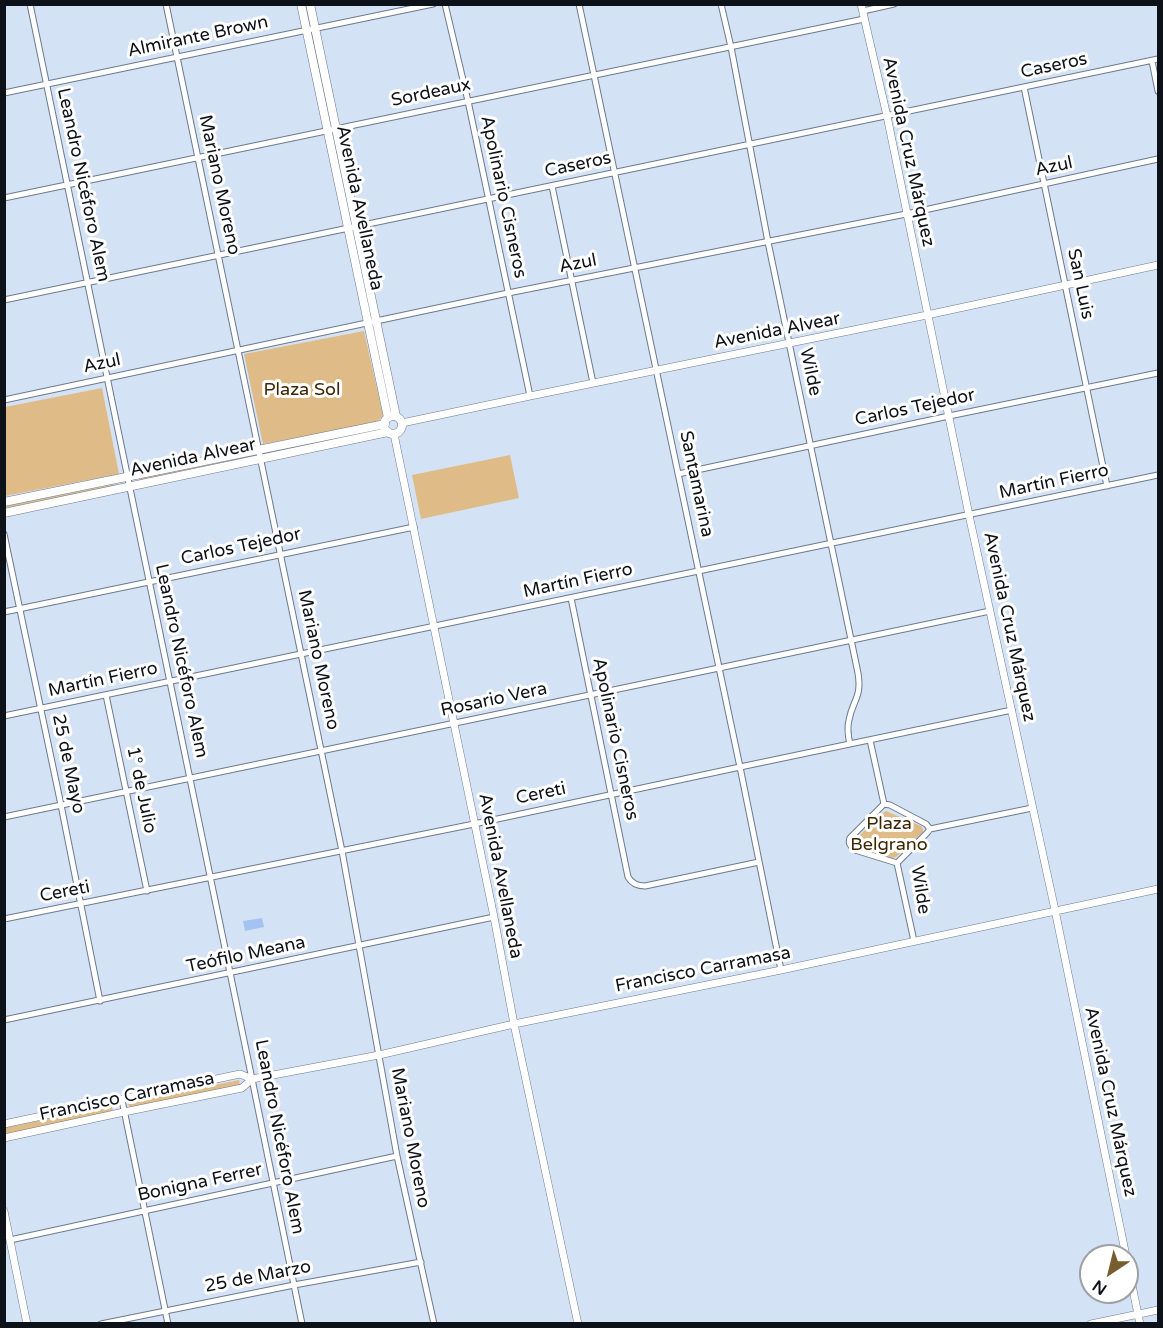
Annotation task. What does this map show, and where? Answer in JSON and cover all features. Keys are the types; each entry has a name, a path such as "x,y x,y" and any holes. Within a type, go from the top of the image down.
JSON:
{"main road":[{"name":"Avenida Avellaneda","path":"301,4 332,129"},
{"name":"Avenida Avellaneda","path":"310,4 389,419"},
{"path":"399,418 402,423 400,431 391,433 386,429 389,419 399,418"},
{"name":"Avenida Alvear","path":"4,502 259,450 389,419"},
{"name":"Avenida Alvear","path":"4,513 391,433"}],"street":[{"name":"Leandro Nicéforo Alem","path":"30,4 302,1323"},
{"name":"Mariano Moreno","path":"166,4 322,751 397,1156 434,1323"},
{"name":"Almirante Brown","path":"4,93 433,4"},
{"name":"Apolinario Cisneros","path":"445,4 468,101 530,396"},
{"name":"Santamarina","path":"579,4 781,970"},
{"name":"Wilde","path":"721,4 860,684 849,718 847,731 850,744"},
{"name":"Sordeaux","path":"4,198 731,47 894,4"},
{"name":"Avenida Cruz Márquez","path":"863,12 1055,910 1124,1244"},
{"name":"Caseros","path":"4,300 1155,60"},
{"path":"1155,60 1158,91"},
{"name":"San Luis","path":"1024,87 1107,486"},
{"name":"Azul","path":"4,400 508,293 906,214 1158,159"},
{"path":"552,186 593,383"},
{"name":"Avenida Alvear","path":"402,423 789,344 1158,265"},
{"name":"Carlos Tejedor","path":"678,474 1158,374"},
{"name":"Avenida Avellaneda","path":"391,433 414,527 514,1024 578,1323"},
{"name":"Martín Fierro","path":"4,716 1158,475"},
{"name":"Carlos Tejedor","path":"4,612 414,527"},
{"name":"25 de Mayo","path":"4,534 100,1001"},
{"name":"Apolinario Cisneros","path":"571,598 630,880 635,884 645,886 759,862"},
{"name":"Rosario Vera","path":"4,817 990,611"},
{"name":"1° de Julio","path":"106,695 147,891"},
{"name":"Cereti","path":"4,919 474,824 1012,710"},
{"path":"870,740 884,804"},
{"path":"884,804 926,824 930,829 1032,808"},
{"path":"884,804 850,838 850,846 855,850 897,863"},
{"name":"Wilde","path":"914,941 897,863 930,829"},
{"name":"Francisco Carramasa","path":"4,1138 242,1088 252,1079 781,970 1158,889"},
{"name":"Teófilo Meana","path":"4,1020 494,917"},
{"name":"Francisco Carramasa","path":"4,1124 240,1074 252,1079"},
{"path":"122,1100 168,1323"},
{"name":"Bonigna Ferrer","path":"10,1240 397,1156"},
{"path":"4,1211 27,1323"},
{"name":"25 de Marzo","path":"101,1323 421,1262"},
{"path":"1136,1304 1140,1323"},
{"path":"1091,1323 1158,1310"}],"green space":[{"name":"Plaza Sol","path":"364,331 383,416 376,423 263,444 244,354"},
{"path":"102,388 119,474 5,496 5,407"},
{"path":"377,429 377,431 267,453 266,451"},
{"path":"510,455 519,498 421,519 412,475"},
{"path":"250,456 250,458 140,481 139,479"},
{"path":"116,484 116,486 5,508 5,506"},
{"name":"Plaza Belgrano","path":"886,811 921,826 923,829 923,832 896,857 892,858 856,844 855,840"},
{"path":"239,1080 240,1086 130,1109 128,1103"},
{"path":"112,1106 113,1112 5,1135 4,1128"}],"water":[{"path":"262,918 264,927 245,931 243,921"}]}
